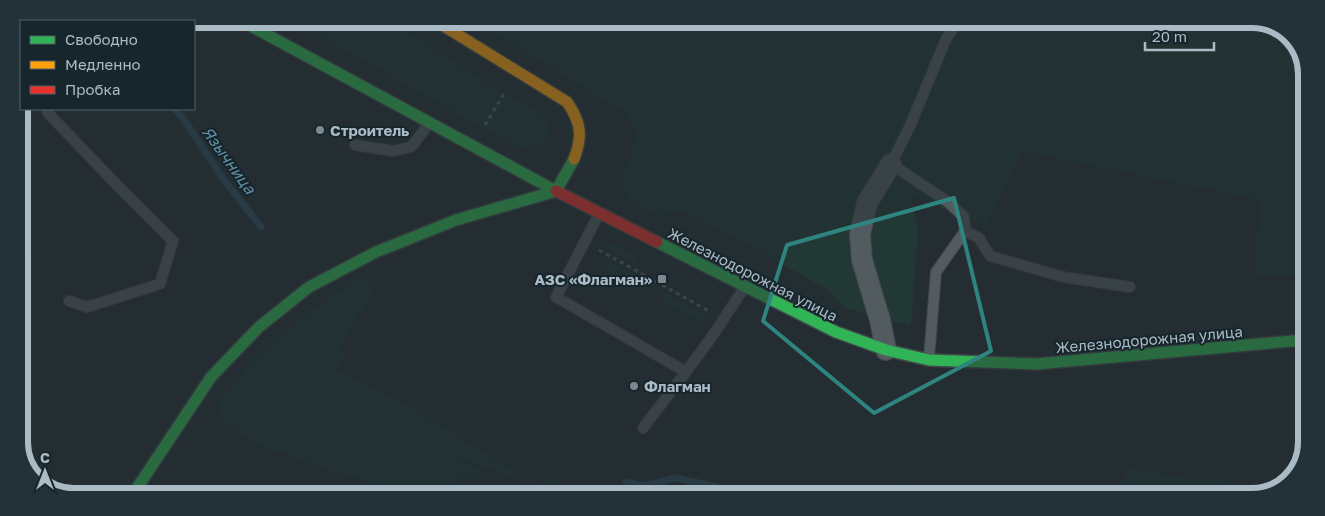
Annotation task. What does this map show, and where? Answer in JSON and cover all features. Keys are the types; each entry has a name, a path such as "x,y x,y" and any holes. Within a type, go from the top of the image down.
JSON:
{"main road":[{"name":"Железнодорожная улица","path":"254,28 556,191 744,288 836,332 886,350 928,360 1036,364 1298,341"},
{"path":"136,488 211,377 259,327 309,288 376,252 456,220 556,191 575,158 581,135 577,117 567,102 447,28"}],"street":[{"path":"886,350 880,320 862,260 860,234 867,203 891,164"}],"lane":[{"path":"928,360 936,272 964,231 964,217 948,202 891,164 910,126 946,39 953,28"},
{"path":"48,110 47,112 173,241 160,284 88,307 69,301"},
{"path":"355,145 393,151 412,147 430,124"},
{"path":"599,213 556,297 686,372"},
{"path":"964,231 979,238 990,256 1063,277 1130,287"},
{"path":"643,428 711,338 744,288"}],"path":[{"path":"483,130 506,91"},
{"path":"598,250 712,312"}],"highlighted area":[{"path":"954,198 991,351 874,413 763,321 787,245"}],"green space":[{"path":"307,28 402,28 499,92 539,112 548,123 550,133 543,144 532,151 516,147"},
{"path":"487,28 1260,28 1272,32 1282,39 1294,56 1297,65 1298,274 1253,277 1261,200 1021,151 987,225 910,195 918,226 911,326 843,307 828,290 685,211 660,215 628,198 623,179 634,145 635,128 626,113"},
{"path":"616,244 635,254 639,266 601,245"},
{"path":"596,255 650,285 646,292 602,268"},
{"path":"360,277 374,289 340,346 344,356 337,370 416,411 539,487 441,451 494,478 455,478 451,488 398,488 336,472 257,444 228,425 217,404 254,359 295,324"},
{"path":"666,293 710,317 700,321 662,301"},
{"path":"1125,467 1193,480 1220,478 1233,488 1125,488"},
{"path":"552,476 573,488 539,488"},
{"path":"896,482 924,488 895,488"}],"waterway":[{"name":"Язычница","path":"175,110 183,118 224,180 261,227"},
{"name":"Язычница","path":"626,482 643,486 676,478 721,488"}],"traffic: fast":[{"path":"255,28 556,191"},
{"path":"137,488 211,377 259,327 309,287 376,252 456,220 556,191 574,159"},
{"path":"657,242 836,332 886,350 929,360 1036,364 1298,341"}],"traffic: slow":[{"path":"447,28 567,102 572,109 579,129 579,143 574,159"}],"traffic: jam":[{"path":"556,191 657,242"}],"place":[{"name":"Строитель","path":"320,130"},
{"name":"АЗС «Флагман»","path":"662,279"},
{"name":"Флагман","path":"634,386"}]}
